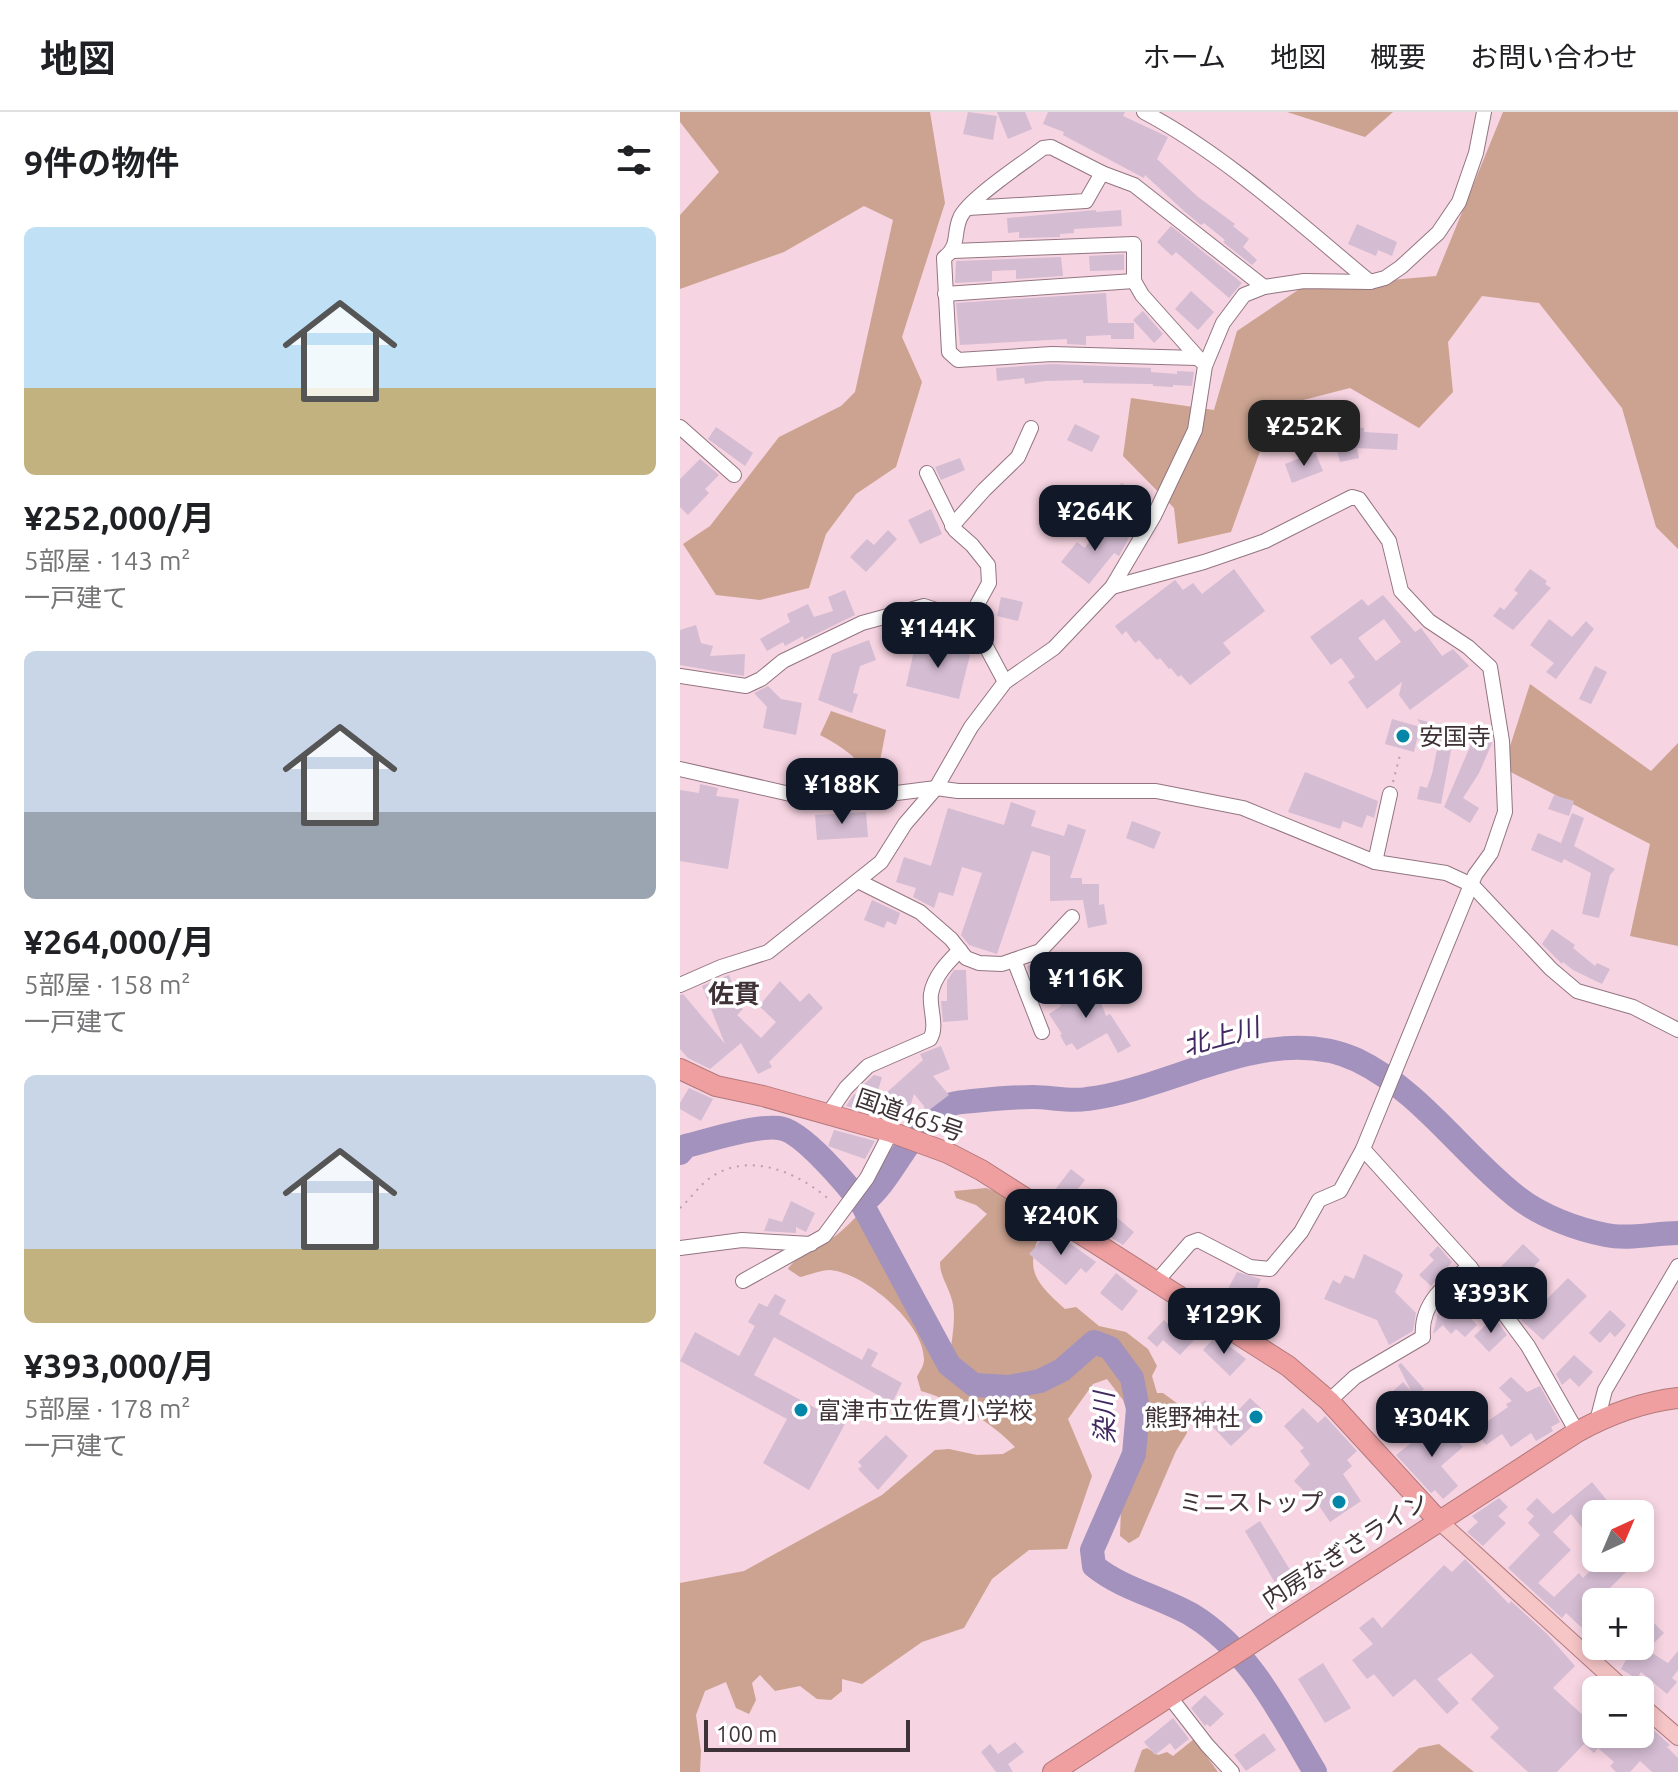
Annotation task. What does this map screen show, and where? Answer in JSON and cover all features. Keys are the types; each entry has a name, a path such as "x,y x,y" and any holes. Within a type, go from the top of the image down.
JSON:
{"highway":[{"name":"国道465号","path":"680,1069 716,1086 763,1096 896,1134 948,1153 981,1170 1288,1366 1329,1401 1438,1520"},
{"name":"内房なぎさライン","path":"1065,1769 1210,1668 1577,1432 1597,1421 1655,1400 1678,1398"}],"main road":[{"path":"1438,1520 1610,1676"},
{"path":"1654,1716 1678,1737"}],"street":[{"path":"1144,112 1169,125 1222,163 1370,282"},
{"path":"680,985 721,967 768,952 860,882 881,862 905,824 936,788 971,727 1005,682 1054,648 1112,587 1154,516 1195,430 1201,362 1223,323 1244,295 1264,287 1304,281 1370,282 1385,278 1438,233 1459,202 1476,153 1484,112"},
{"path":"953,251 960,217 968,208 1043,148 1051,147 1102,173 1134,185 1264,287"},
{"path":"968,208 1086,201 1102,173"},
{"path":"1134,244 1134,281 1142,295 1201,362 1052,354 958,360 949,352 944,258 953,251 1134,244"},
{"path":"945,294 1134,281"},
{"path":"680,427 734,475"},
{"path":"952,526 1018,457 1031,428"},
{"path":"927,473 952,526 988,565 989,583 966,625"},
{"path":"1112,587 1204,562 1265,541 1352,497 1359,499 1389,541 1401,591 1429,621 1468,647 1490,667 1502,741 1505,812 1491,853 1475,875 1363,1149 1340,1191 1319,1200 1301,1232 1270,1269 1250,1267 1198,1240 1190,1243 1157,1281"},
{"path":"680,676 746,686 761,679 783,661 862,623 924,606 966,625 982,639 1005,682"},
{"path":"680,769 799,796 865,797 936,788 958,791 1156,791 1243,808 1375,862 1446,873 1472,885 1551,969 1577,991 1633,1007 1678,1030"},
{"path":"1375,862 1390,794"},
{"path":"860,882 920,912 936,923 966,958 979,963 1002,964 1040,951 1072,917"},
{"path":"828,1114 846,1088 868,1066 930,1039 934,1032 931,993 937,978 960,950"},
{"path":"1014,960 1042,1032"},
{"path":"743,1281 824,1236 896,1134"},
{"path":"1363,1149 1470,1267 1528,1346 1577,1432"},
{"path":"680,1248 742,1240 811,1244"},
{"path":"1329,1401 1355,1377 1423,1337 1422,1323 1430,1302 1450,1280 1470,1267"},
{"path":"1597,1421 1605,1390 1678,1267"},
{"path":"1169,1696 1232,1772"}],"path":[{"path":"1390,794 1400,755"},
{"path":"680,1208 707,1181 725,1170 754,1164 813,1185 842,1213"}],"shaded area":[{"path":"680,112 930,112 945,203 902,337 922,382 896,467 856,494 826,534 809,588 760,600 716,595 683,544 710,526 779,437 841,406 855,392 893,220 864,206 784,252 680,289 680,215 719,172 680,122"},
{"path":"1287,112 1393,112 1365,137"},
{"path":"1503,112 1678,112 1678,549 1656,527 1622,408 1539,303 1482,296 1448,342 1453,392 1419,428 1350,388 1276,407 1231,532 1178,544 1174,508 1123,456 1131,398 1214,410 1237,331 1301,288 1436,276"},
{"path":"1530,684 1651,771 1678,743 1678,946 1630,936 1650,844 1503,768"},
{"path":"831,711 886,730 876,782 869,781 861,766 849,754 820,735"},
{"path":"986,1188 1017,1203 1043,1225 1033,1263 1038,1281 1045,1289 1065,1309 1076,1307 1099,1326 1126,1332 1148,1349 1157,1366 1152,1376 1157,1393 1163,1393 1178,1404 1176,1417 1185,1422 1187,1433 1176,1451 1139,1537 1129,1543 1120,1536 1130,1420 1123,1400 1107,1379 1093,1384 1068,1419 1092,1476 1067,1549 1029,1550 992,1579 964,1628 922,1642 862,1684 842,1679 842,1691 831,1700 817,1699 800,1686 775,1691 760,1675 752,1683 756,1700 749,1714 736,1708 726,1682 705,1691 696,1715 701,1751 700,1772 680,1772 680,1583 744,1571 882,1495 935,1450 949,1449 977,1455 1003,1454 1015,1447 972,1413 921,1391 917,1377 924,1362 922,1346 904,1316 875,1290 844,1273 826,1270 800,1277 788,1269 796,1260 834,1237 856,1217 870,1218 921,1290 951,1347 953,1306 940,1262 987,1214 976,1205 956,1198 954,1191"},
{"path":"1194,1739 1218,1772 1134,1772 1142,1750 1147,1748 1158,1755 1167,1752 1173,1756"},
{"path":"1439,1744 1474,1772 1392,1772 1419,1748"}],"building":[{"path":"968,112 997,116 993,140 963,134"},
{"path":"997,112 1025,112 1032,129 1008,139"},
{"path":"1048,112 1125,112 1123,116 1168,137 1157,159 1198,197 1235,224 1233,226 1249,239 1243,247 1257,260 1252,265 1204,223 1201,225 1184,211 1145,175 1144,178 1063,135 1064,132 1043,124"},
{"path":"1121,210 1122,226 1074,229 1074,233 1060,234 1060,237 1019,238 1019,232 1008,233 1007,218"},
{"path":"1357,224 1397,242 1392,256 1378,250 1376,256 1348,244"},
{"path":"1171,226 1242,283 1229,298 1176,252 1172,256 1157,242"},
{"path":"1124,254 1124,270 1090,271 1089,256"},
{"path":"1061,257 1063,276 1016,279 1016,270 992,271 992,281 955,283 956,261"},
{"path":"1191,291 1214,312 1198,330 1175,309"},
{"path":"1106,293 1108,323 1134,323 1134,339 1111,339 1111,335 1086,336 1086,345 1067,344 1067,339 960,345 956,303"},
{"path":"1143,311 1163,334 1154,343 1133,320"},
{"path":"1052,364 1151,368 1151,372 1177,374 1177,371 1194,372 1192,386 1173,387 1083,383 1083,380 1025,384 1024,378 997,381 996,368"},
{"path":"1325,420 1355,423 1355,427 1364,428 1364,432 1398,434 1397,450 1357,448 1359,458 1340,462 1334,438 1323,437"},
{"path":"1075,424 1100,436 1092,452 1067,440"},
{"path":"716,427 753,453 745,466 708,439"},
{"path":"1315,452 1323,471 1292,483 1285,464"},
{"path":"960,458 965,470 941,480 935,467"},
{"path":"700,459 719,475 705,489 709,493 688,515 680,507 680,479"},
{"path":"1121,483 1146,494 1139,510 1114,498"},
{"path":"931,509 942,534 920,544 908,520"},
{"path":"1102,522 1129,538 1119,556 1114,553 1089,584 1061,562 1077,542 1085,548"},
{"path":"888,530 897,539 866,572 850,557 867,539 874,545"},
{"path":"1234,569 1265,611 1223,643 1231,653 1190,685 1160,658 1157,660 1139,640 1135,643 1126,631 1122,635 1115,626 1175,580 1183,590 1193,583 1202,594"},
{"path":"1530,569 1547,581 1545,584 1551,588 1513,630 1493,616 1500,607 1504,610 1518,593 1514,590"},
{"path":"845,590 855,615 804,640 803,636 767,651 760,639 790,622 787,614 808,604 814,617 833,611 828,597"},
{"path":"1383,595 1415,632 1421,628 1442,656 1453,649 1469,666 1410,710 1399,695 1402,682 1367,709 1348,682 1355,677 1341,658 1331,665 1310,637 1362,599 1368,606","holes":["1384,619 1401,642 1376,661 1358,638"]},
{"path":"1001,597 1023,602 1018,621 997,616"},
{"path":"1549,619 1572,637 1586,621 1594,629 1556,679 1546,672 1554,663 1530,645"},
{"path":"696,625 701,643 713,646 710,656 745,654 744,676 680,665 680,630"},
{"path":"869,640 876,660 860,666 853,693 858,694 852,713 818,700 832,654"},
{"path":"916,642 970,655 959,699 906,686"},
{"path":"1595,666 1607,672 1591,704 1579,699"},
{"path":"768,686 781,699 802,703 796,735 763,728 767,707 754,693"},
{"path":"1392,719 1424,728 1417,719 1440,725 1439,731 1454,734 1441,804 1417,799 1420,786 1427,788 1438,745 1417,739 1414,752 1385,744"},
{"path":"1478,728 1491,734 1492,743 1479,773 1463,798 1479,808 1470,823 1444,807"},
{"path":"1305,772 1378,801 1374,818 1367,815 1362,828 1343,821 1340,829 1288,812"},
{"path":"700,784 718,788 716,796 739,799 728,869 680,861 680,790 699,793"},
{"path":"1554,795 1574,801 1569,816 1548,809"},
{"path":"1011,802 1036,811 1031,826 1064,836 1068,824 1086,830 1070,878 1082,878 1082,884 1099,884 1099,905 1104,904 1107,924 1088,928 1083,900 1050,901 1050,856 1032,851 997,954 969,945 961,935 982,873 962,867 953,896 939,892 934,908 913,897 916,888 896,882 904,857 931,866 948,808 1004,825"},
{"path":"866,812 868,837 817,840 815,815"},
{"path":"1572,813 1584,818 1574,846 1615,869 1610,875 1599,918 1582,914 1591,873 1564,859 1562,863 1531,850 1538,833 1561,843"},
{"path":"1132,821 1161,832 1154,849 1126,838"},
{"path":"872,900 900,913 896,925 887,921 884,928 864,920"},
{"path":"1552,929 1575,945 1573,948 1595,966 1597,963 1610,969 1602,984 1562,964 1542,944"},
{"path":"1045,959 1052,980 1035,986 1027,966"},
{"path":"954,970 966,970 968,1020 943,1022 941,1001 947,1001 947,981"},
{"path":"729,975 734,988 725,991 743,1009 737,1015 761,1038 776,1022 759,1006 780,981 800,1002 809,993 823,1008 769,1062 772,1067 758,1074 741,1043 710,1069 688,1058 680,1049 680,995 683,994 725,1044 702,986"},
{"path":"1070,986 1075,994 1095,986 1106,1016 1110,1014 1131,1046 1118,1053 1107,1033 1077,1050 1072,1043 1066,1046 1049,1014 1061,1006 1055,996"},
{"path":"941,1046 950,1069 933,1076 949,1095 928,1111 914,1094 908,1113 897,1110 894,1119 846,1106 854,1094 859,1096 862,1086 874,1075 882,1077 874,1104 923,1060 920,1054"},
{"path":"689,1088 713,1099 701,1121 680,1109"},
{"path":"834,1130 875,1141 865,1159 828,1146"},
{"path":"1071,1169 1085,1180 1063,1207 1050,1196"},
{"path":"791,1201 815,1213 806,1232 796,1227 796,1233 764,1231 769,1218 782,1222"},
{"path":"1108,1210 1134,1232 1123,1245 1107,1235 1112,1229 1100,1219"},
{"path":"1051,1230 1096,1262 1086,1273 1081,1268 1066,1285 1029,1254"},
{"path":"1523,1244 1540,1260 1515,1286 1518,1288 1510,1296 1488,1275 1497,1267 1499,1269"},
{"path":"1438,1246 1452,1262 1431,1286 1419,1275 1434,1260 1429,1255"},
{"path":"1364,1254 1403,1275 1395,1292 1416,1313 1413,1331 1389,1345 1377,1320 1324,1299 1333,1280 1340,1284 1345,1275 1354,1279"},
{"path":"1237,1272 1261,1279 1245,1313 1221,1302"},
{"path":"1116,1273 1138,1291 1122,1311 1100,1293"},
{"path":"1568,1278 1587,1296 1543,1340 1522,1321 1508,1302 1514,1295 1533,1313"},
{"path":"1467,1281 1478,1295 1463,1310 1477,1325 1465,1337 1456,1329 1451,1334 1443,1325 1433,1334 1439,1309"},
{"path":"775,1294 786,1300 779,1314 862,1360 868,1348 878,1353 871,1366 902,1383 892,1403 774,1337 754,1375 845,1424 809,1490 763,1463 787,1419 680,1361 695,1332 739,1356 755,1326 748,1322 759,1303 767,1307"},
{"path":"1610,1310 1626,1325 1615,1337 1610,1332 1600,1343 1589,1333"},
{"path":"1180,1313 1191,1322 1186,1328 1196,1338 1180,1355 1163,1340 1157,1347 1147,1338 1164,1320 1169,1325"},
{"path":"1494,1317 1507,1335 1489,1352 1474,1336"},
{"path":"1216,1336 1246,1359 1230,1376 1203,1350"},
{"path":"1574,1355 1593,1372 1579,1387 1570,1378 1562,1385 1556,1374"},
{"path":"1401,1363 1424,1389 1405,1406 1392,1392 1403,1382 1411,1391 1398,1365"},
{"path":"1511,1377 1527,1392 1540,1386 1560,1422 1551,1427 1553,1431 1536,1441 1531,1433 1511,1447 1502,1434 1486,1445 1475,1430 1508,1407 1506,1404 1512,1401 1499,1388"},
{"path":"1250,1398 1266,1413 1231,1446 1208,1422 1199,1430 1186,1416 1205,1400 1226,1423"},
{"path":"1303,1408 1318,1423 1325,1416 1357,1451 1347,1460 1352,1466 1343,1474 1361,1501 1330,1522 1309,1491 1307,1494 1294,1481 1310,1464 1300,1451 1304,1448 1284,1426"},
{"path":"1435,1420 1463,1447 1441,1466 1458,1486 1443,1499 1435,1490 1431,1493 1396,1455"},
{"path":"886,1435 908,1456 878,1490 858,1469 862,1466 858,1462"},
{"path":"1592,1482 1607,1500 1582,1500 1582,1528 1571,1514 1553,1532 1571,1550 1538,1583 1554,1597 1579,1573 1583,1578 1589,1572 1626,1572 1610,1588 1582,1588 1582,1628 1566,1613 1562,1618 1508,1568 1540,1535 1528,1523 1534,1516 1526,1509 1537,1498 1553,1514"},
{"path":"1499,1498 1508,1507 1498,1516 1506,1523 1483,1546 1467,1532 1478,1522 1472,1516"},
{"path":"1260,1521 1295,1578 1278,1588 1245,1531"},
{"path":"1465,1559 1509,1604 1511,1601 1547,1634 1575,1666 1553,1688 1582,1714 1582,1746 1557,1772 1528,1772 1490,1737 1499,1728 1471,1699 1494,1676 1471,1653 1437,1679 1459,1703 1447,1714 1415,1679 1393,1697 1374,1674 1367,1679 1352,1660 1373,1644 1359,1628 1373,1617 1382,1628 1444,1565 1452,1572"},
{"path":"1654,1623 1664,1633 1654,1643"},
{"path":"1678,1651 1678,1670 1672,1678 1677,1682 1667,1694 1654,1683 1654,1676 1646,1676 1641,1672 1639,1676 1632,1676 1621,1669 1626,1660 1654,1660 1654,1654 1668,1663"},
{"path":"1323,1663 1351,1708 1325,1723 1298,1679"},
{"path":"1205,1695 1224,1714 1210,1727 1205,1726 1191,1708"},
{"path":"1173,1718 1189,1739 1175,1750 1170,1743 1155,1755 1144,1742"},
{"path":"1654,1730 1670,1745 1667,1747 1678,1758 1678,1772 1652,1772 1640,1761 1630,1772 1616,1772 1610,1766 1614,1762 1598,1748 1654,1748"},
{"path":"1264,1733 1276,1750 1246,1771 1234,1755"},
{"path":"1015,1742 1024,1752 1008,1764 1013,1772 996,1772 981,1752 990,1744 998,1754"}],"waterway":[{"name":"北上川","path":"862,1204 885,1180 923,1126 952,1104 1018,1097 1087,1099 1120,1093 1256,1052 1291,1048 1324,1050 1357,1060 1380,1073 1421,1106 1497,1180 1526,1204 1548,1216 1614,1236 1678,1233"},
{"name":"染川","path":"680,1153 686,1146 759,1129 779,1128 800,1138 824,1160 862,1204 949,1365 974,1385 1009,1387 1040,1381 1062,1370 1094,1342 1110,1348 1132,1378 1138,1409 1134,1454 1092,1550 1094,1566 1117,1581 1192,1615 1213,1630 1248,1665 1315,1772"}],"place":[{"name":"安国寺","path":"1403,736"},
{"name":"富津市立佐貫小学校","path":"801,1410"},
{"name":"熊野神社","path":"1256,1417"},
{"name":"ミニストップ","path":"1339,1502"}],"district":[{"name":"佐貫","path":"734,993"}]}
